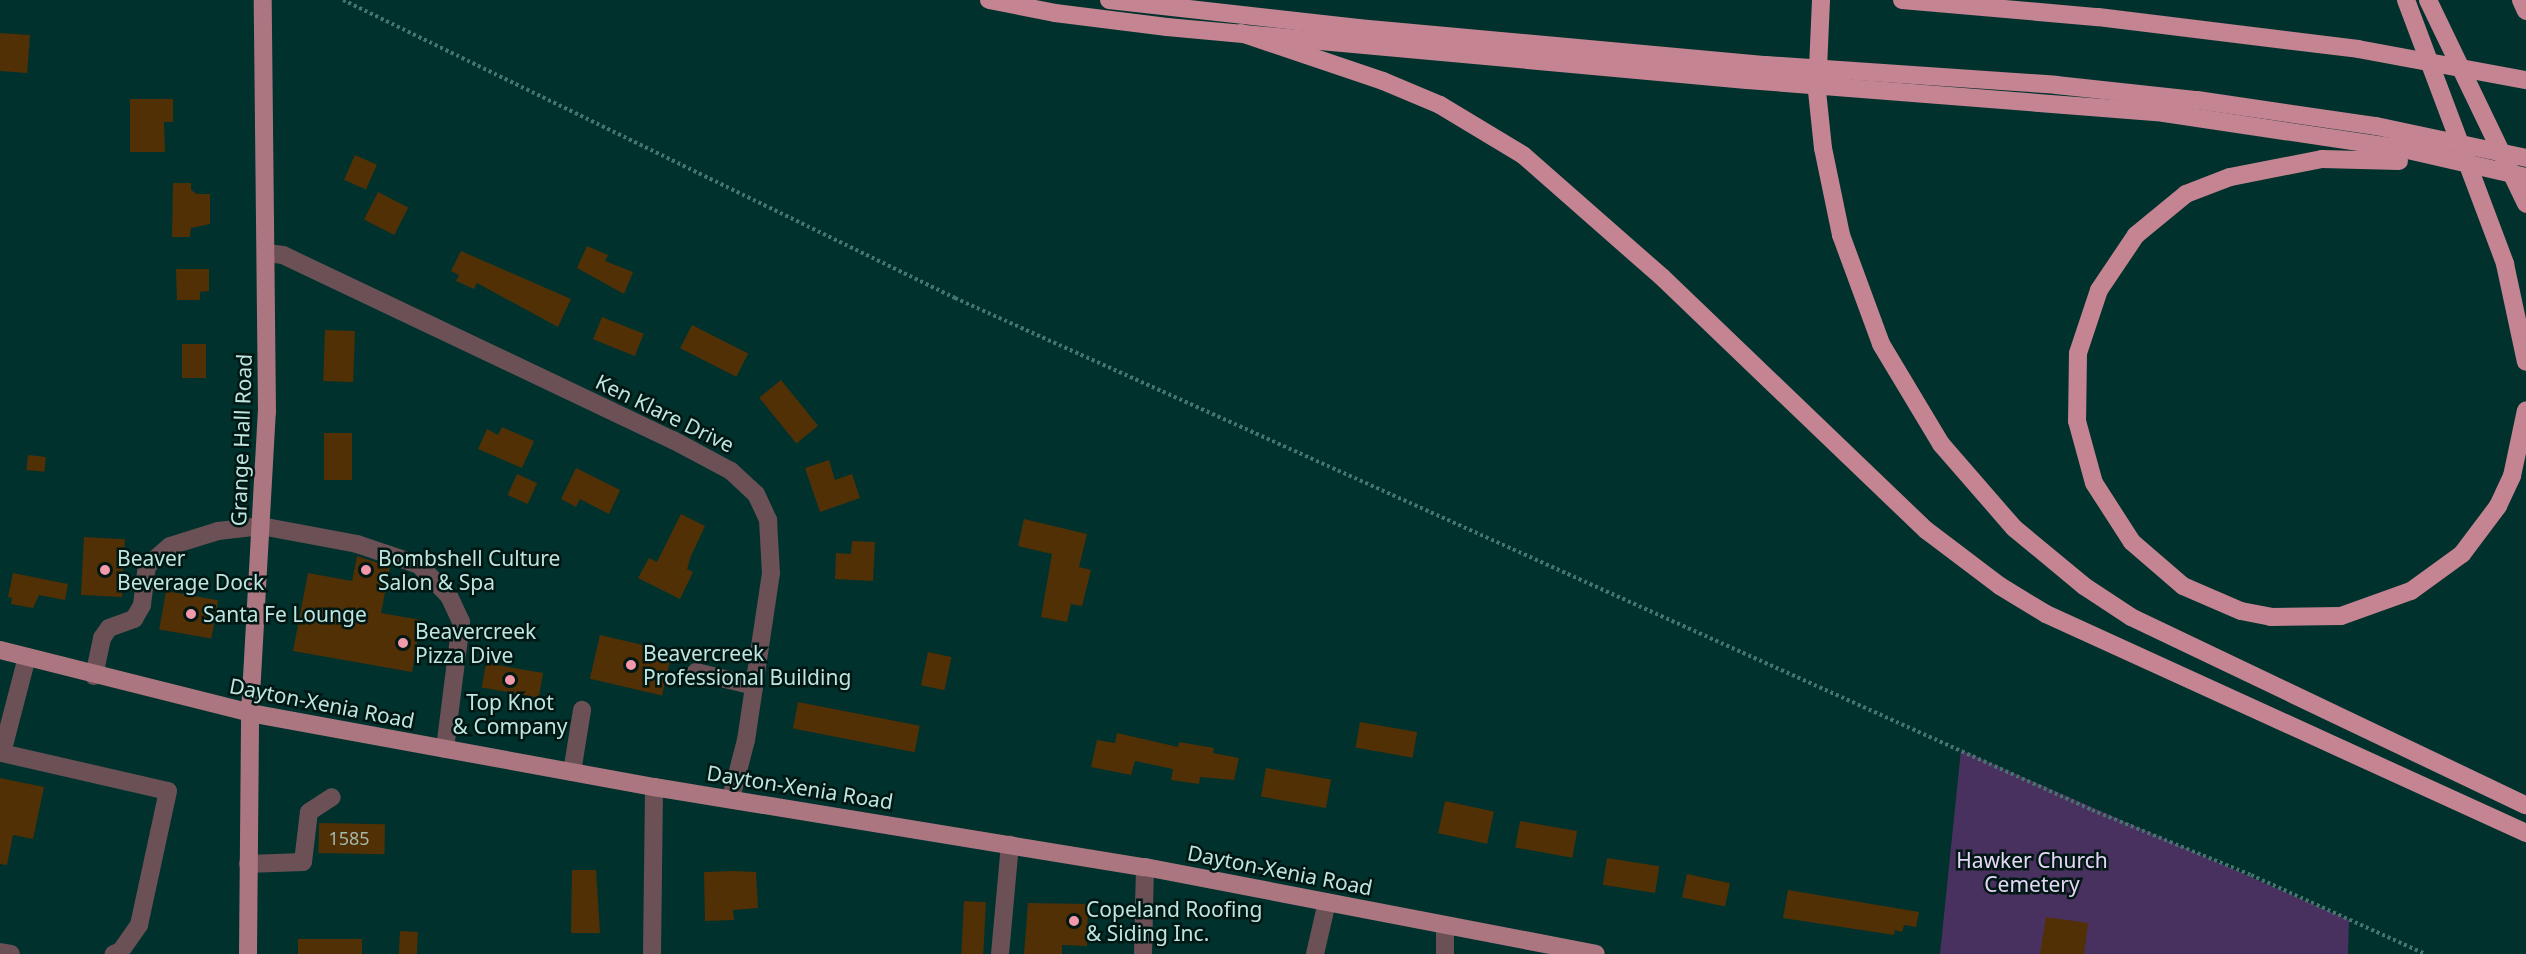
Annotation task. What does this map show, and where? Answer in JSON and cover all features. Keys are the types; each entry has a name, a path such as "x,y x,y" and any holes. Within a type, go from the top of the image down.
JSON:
{"highway":[{"path":"989,0 1055,13 1241,33 1759,81 2164,113 2526,177"},
{"path":"1109,0 1358,28 1766,65 2056,85 2197,100 2376,126 2526,158"},
{"path":"1821,0 1816,91 1822,148 1841,235 1881,344 1941,444 2014,528 2084,586 2131,617 2526,805"},
{"path":"1902,0 2098,17 2526,71"},
{"path":"2406,0 2505,264 2526,362"},
{"path":"2428,0 2526,204"},
{"path":"2521,0 2526,11"},
{"path":"1241,33 1383,81 1440,105 1522,155 1662,277 1926,530 2000,586 2046,614 2526,833"},
{"path":"2358,49 2526,80"},
{"path":"2526,181 2399,154 2322,159 2230,177 2186,194 2136,235 2099,290 2078,353 2077,421 2094,483 2132,542 2183,586 2241,611 2271,617 2341,616 2411,591 2462,554 2498,506 2512,476 2526,410"}],"main road":[{"name":"Grange Hall Road","path":"245,953 249,864 250,713 267,412 263,0"},
{"name":"Dayton-Xenia Road","path":"0,650 94,676 250,713 654,787 1145,867 1445,925 1562,951 1594,954"}],"street":[{"name":"Ken Klare Drive","path":"267,253 283,255 673,440 742,478 762,503 771,546 768,597 746,740 731,798"},
{"path":"94,676 102,638 109,628 134,619 142,605 147,566 158,554 170,546 218,531 261,526 357,544 419,566 449,596 461,622 445,749"},
{"path":"27,657 1,753 168,791 139,925 120,951 114,954"},
{"path":"696,672 754,686"},
{"path":"572,772 582,710"},
{"path":"652,954 654,787"},
{"path":"249,864 303,862 309,812 332,797"},
{"path":"1000,954 1010,844"},
{"path":"1143,954 1145,867"},
{"path":"1315,954 1326,902"},
{"path":"1445,925 1445,954"},
{"path":"0,952 11,954"}],"path":[{"path":"343,0 955,298 2092,810 2250,875 2425,954"}],"green space":[{"name":"Hawker Church Cemetery","path":"1961,750 2349,920 2348,954 1940,954"}],"building":[{"path":"0,33 30,35 27,73 0,71"},
{"path":"130,99 173,99 173,122 164,122 165,152 130,152"},
{"path":"355,155 377,165 366,189 344,180"},
{"path":"173,183 191,183 191,190 197,194 210,194 210,224 191,228 190,237 172,237"},
{"path":"378,192 408,207 394,235 364,220"},
{"path":"587,246 608,255 605,261 633,272 624,294 577,268"},
{"path":"461,251 571,299 558,327 477,283 474,289 456,281 459,275 451,271"},
{"path":"176,269 209,269 209,291 200,292 200,300 177,300"},
{"path":"602,317 644,334 635,356 593,339"},
{"path":"692,325 748,354 736,377 680,348"},
{"path":"325,330 355,331 353,382 323,381"},
{"path":"182,344 206,344 206,378 182,378"},
{"path":"781,380 818,426 796,443 759,398"},
{"path":"502,427 534,441 522,468 478,449 487,429 498,435"},
{"path":"324,433 352,433 352,480 324,480"},
{"path":"28,455 46,457 44,472 26,470"},
{"path":"829,460 835,480 852,474 860,498 820,512 805,468"},
{"path":"576,468 620,490 609,514 580,499 576,507 561,499"},
{"path":"517,474 537,483 528,504 508,495"},
{"path":"681,514 705,526 687,569 693,572 680,599 638,578 649,558 657,562"},
{"path":"1024,519 1087,534 1079,567 1091,570 1082,606 1071,604 1067,622 1041,617 1052,554 1018,546"},
{"path":"84,537 125,539 122,597 81,595"},
{"path":"852,541 875,542 873,581 835,579 836,553 851,554"},
{"path":"357,556 390,567 381,613 421,620 412,672 293,651 308,573 352,581"},
{"path":"13,573 68,584 65,600 39,595 33,608 11,604 12,598 8,597"},
{"path":"166,591 218,600 211,639 159,629"},
{"name":"Beavercreek Professional Building","path":"600,635 672,652 662,695 590,679"},
{"path":"928,652 951,657 944,690 921,685"},
{"path":"486,663 543,673 539,698 482,688"},
{"path":"798,702 920,726 915,752 793,729"},
{"path":"1360,722 1417,732 1413,758 1355,748"},
{"path":"1117,733 1178,747 1179,742 1214,748 1213,753 1239,758 1234,780 1200,777 1199,784 1171,780 1173,769 1135,761 1131,775 1091,767 1097,740 1115,743"},
{"path":"1266,768 1331,779 1326,808 1261,797"},
{"path":"0,778 44,787 33,839 13,835 7,865 0,864"},
{"path":"1445,801 1494,811 1487,844 1438,833"},
{"path":"1520,821 1577,831 1572,858 1515,848"},
{"path":"319,823 385,824 384,854 318,853"},
{"path":"1607,858 1659,866 1655,893 1603,885"},
{"path":"572,870 596,870 600,933 571,933"},
{"path":"704,872 756,872 758,908 733,910 734,920 705,921"},
{"path":"1687,874 1730,883 1725,907 1682,897"},
{"path":"1788,890 1919,912 1916,927 1904,925 1902,932 1895,930 1894,935 1783,918"},
{"path":"964,901 986,902 983,954 961,954"},
{"path":"1028,903 1088,904 1087,946 1062,945 1062,954 1024,954"},
{"path":"2046,917 2088,923 2084,954 2040,954"},
{"path":"400,931 418,932 417,954 399,954"},
{"path":"298,939 362,939 362,954 298,954"}],"place":[{"name":"Beaver Beverage Dock","path":"105,570"},
{"name":"Bombshell Culture Salon & Spa","path":"366,570"},
{"name":"Santa Fe Lounge","path":"191,614"},
{"name":"Beavercreek Pizza Dive","path":"403,643"},
{"name":"Beavercreek Professional Building","path":"631,665"},
{"name":"Top Knot & Company","path":"510,680"},
{"name":"Copeland Roofing & Siding Inc.","path":"1074,921"}]}
